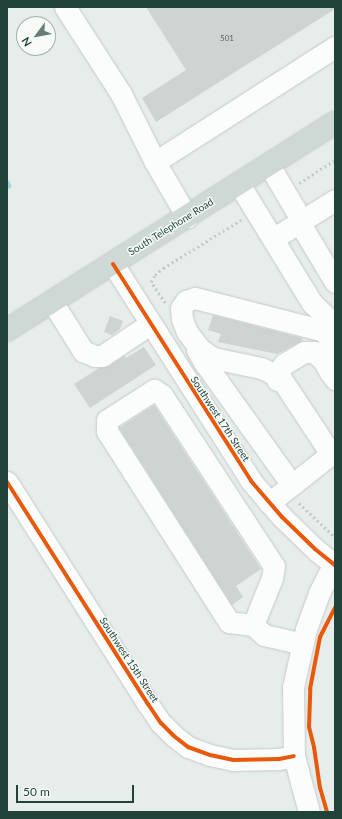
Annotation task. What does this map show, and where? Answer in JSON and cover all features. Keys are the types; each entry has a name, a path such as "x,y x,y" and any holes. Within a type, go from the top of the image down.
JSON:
{"main road":[{"name":"South Telephone Road","path":"7,330 53,303 335,123"}],"street":[{"path":"65,7 121,94 155,162 187,218"},
{"path":"155,162 335,47"},
{"path":"269,165 335,282"},
{"path":"239,184 274,238 298,266 333,321"},
{"path":"274,238 335,200"},
{"name":"Southwest 17th Street","path":"113,264 239,463 269,504 315,549 334,564"},
{"path":"289,487 208,360 192,340 182,319 181,308 186,301 196,298 324,331 329,339 333,376"},
{"path":"53,303 83,351 95,356 102,356 150,324"},
{"path":"269,504 327,458 276,391 278,378 284,364 304,352 314,352 323,360 333,376"},
{"path":"208,360 262,368 278,378"},
{"path":"253,625 272,578 274,566 162,395 154,390 107,420 107,431 229,622 253,625 264,635 302,644"},
{"name":"Southwest 15th Street","path":"7,482 148,704 161,723 174,736 188,747 210,755 233,760 279,759 294,756"},
{"path":"309,812 294,756 293,687 302,644 319,593 334,564"}],"path":[{"path":"285,192 335,160"},
{"path":"168,308 151,282 155,275 162,268 203,242 256,211"},
{"path":"289,487 335,537"},
{"path":"312,738 318,774"}],"building":[{"path":"146,7 335,7 335,9 156,122 142,98 186,70"},
{"path":"213,315 302,338 302,341 277,354 218,342 221,334 208,330"},
{"path":"110,316 123,321 120,329 112,335 104,332"},
{"path":"144,347 156,365 90,408 74,384 99,368 109,366 124,356 126,358"},
{"path":"154,405 261,569 236,586 243,597 232,605 119,428"}],"waterway":[{"path":"7,182 9,186"}],"cycle path":[{"path":"113,264 251,481 282,517 315,549 335,565"},
{"path":"7,482 148,704 161,723 174,736 188,747 210,755 233,760 279,759 294,756"},
{"path":"327,812 320,788 314,747 309,727 310,689 320,637 335,608"}]}
